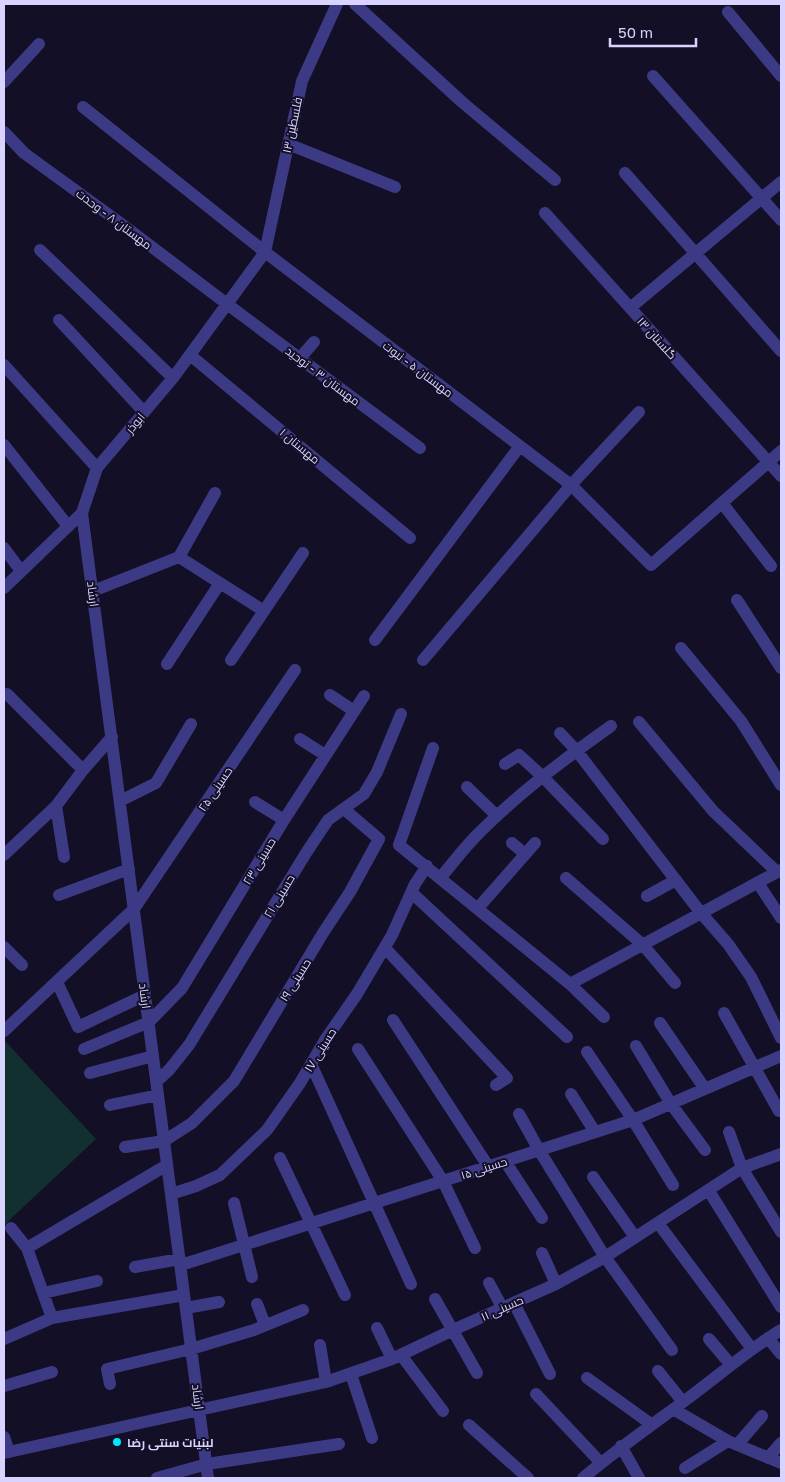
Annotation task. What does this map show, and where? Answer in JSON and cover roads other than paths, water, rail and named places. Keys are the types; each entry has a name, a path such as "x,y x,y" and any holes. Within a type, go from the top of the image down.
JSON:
{"street":[{"name":"فلسطین ۱۳","path":"266,252 302,81 337,4"},
{"path":"355,4 462,102 555,180"},
{"path":"728,12 781,76"},
{"path":"4,82 39,44"},
{"path":"653,76 781,220"},
{"name":"مهستان ۵ - نبوت","path":"83,107 266,252 571,485 651,565 722,503"},
{"name":"مهستان ۸ - وحدت","path":"4,132 24,154 123,225 227,304"},
{"path":"288,144 396,187"},
{"path":"625,173 781,351"},
{"path":"630,308 781,182"},
{"name":"گلستان ۱۳","path":"545,213 781,476"},
{"path":"40,250 172,378"},
{"name":"ابوذر","path":"4,588 82,513 97,468 190,355 266,252"},
{"name":"مهستان ۳ - توحید","path":"227,304 420,448"},
{"path":"59,320 144,412"},
{"path":"299,358 314,342"},
{"name":"مهستان ۱","path":"190,355 410,538"},
{"path":"4,365 97,468"},
{"path":"423,660 571,485 639,412"},
{"path":"4,445 68,526"},
{"path":"375,640 520,446"},
{"path":"771,566 722,503 781,451"},
{"path":"93,591 179,557 215,493"},
{"name":"ارشاد","path":"82,513 208,1478"},
{"path":"4,548 21,572"},
{"path":"232,660 303,553"},
{"path":"179,557 264,610"},
{"path":"167,664 220,583"},
{"path":"737,600 781,668"},
{"path":"681,648 740,721 781,784"},
{"name":"حسینی ۲۵","path":"4,1031 134,909 295,670"},
{"path":"6,694 83,770"},
{"path":"330,695 354,711"},
{"name":"حسینی ۲۳","path":"149,1022 182,988 284,820 364,696"},
{"name":"حسینی ۲۱","path":"157,1081 169,1070 189,1045 306,852 328,820 364,794 377,772 401,714"},
{"path":"570,984 779,871 713,811 639,722"},
{"path":"120,801 156,783 191,724"},
{"path":"441,877 480,832 497,816 576,750 611,726"},
{"path":"560,732 576,750 701,913 728,944 751,977 781,1038"},
{"path":"4,855 56,806 83,770 112,738"},
{"path":"300,739 326,755"},
{"path":"433,748 399,845 441,877 570,984 604,1017"},
{"path":"505,764 519,755 603,839"},
{"path":"467,787 497,816"},
{"path":"255,802 284,820"},
{"path":"56,806 64,857"},
{"name":"حسینی ۱۹","path":"164,1140 192,1123 234,1081 350,892 379,839 344,808"},
{"path":"512,843 525,854"},
{"path":"478,908 535,843"},
{"name":"حسینی ۱۷","path":"171,1194 196,1186 220,1175 267,1130 300,1083 385,948 427,866"},
{"path":"59,895 129,869"},
{"path":"566,878 643,945 675,983"},
{"path":"647,896 676,880"},
{"path":"758,883 781,918"},
{"path":"412,893 567,1036"},
{"path":"4,947 22,965"},
{"path":"385,948 507,1078 496,1085"},
{"path":"57,982 78,1027 145,995"},
{"path":"724,1013 779,1111"},
{"path":"393,1020 488,1166"},
{"path":"84,1049 149,1022"},
{"path":"660,1023 705,1088"},
{"path":"636,1046 671,1104 705,1150"},
{"path":"358,1048 443,1181 475,1248"},
{"path":"587,1052 633,1120 673,1185"},
{"path":"90,1073 153,1056"},
{"name":"حسینی ۱۵","path":"135,1267 180,1262 244,1245 633,1120 781,1056"},
{"path":"311,1064 411,1284"},
{"path":"571,1094 595,1132"},
{"path":"110,1105 158,1095"},
{"path":"519,1114 605,1257 672,1350"},
{"path":"729,1132 742,1168 781,1232"},
{"path":"125,1147 164,1140"},
{"name":"حسینی ۱۱","path":"6,1453 326,1382 397,1357 556,1284 605,1257 742,1168 781,1154"},
{"path":"280,1158 345,1295"},
{"path":"506,1161 542,1218"},
{"path":"27,1248 167,1165"},
{"path":"593,1176 635,1237"},
{"path":"709,1190 781,1308"},
{"path":"234,1203 252,1277"},
{"path":"658,1223 752,1349"},
{"path":"12,1228 27,1248 52,1318"},
{"path":"542,1253 556,1284"},
{"path":"43,1294 97,1281"},
{"path":"490,1283 508,1305 550,1374"},
{"path":"435,1299 477,1373"},
{"path":"4,1339 52,1318 185,1301 220,1302"},
{"path":"257,1304 265,1325"},
{"path":"110,1384 107,1369 192,1349 265,1325 303,1310"},
{"path":"377,1328 397,1357 443,1411"},
{"path":"583,1478 621,1446 678,1406 752,1349 781,1330"},
{"path":"709,1338 731,1365"},
{"path":"768,1338 781,1354"},
{"path":"320,1346 326,1382"},
{"path":"658,1371 678,1406 732,1443 781,1464"},
{"path":"4,1386 52,1372"},
{"path":"351,1374 372,1438"},
{"path":"587,1378 651,1424"},
{"path":"536,1394 601,1463"},
{"path":"685,1468 732,1443 762,1416"},
{"path":"469,1425 528,1478"},
{"path":"4,1437 6,1453"},
{"path":"768,1458 781,1443"},
{"path":"157,1478 207,1464 340,1444"},
{"path":"621,1446 639,1478"}],"place":[{"name":"لبنیات سنتی رضا","path":"117,1442"}]}
